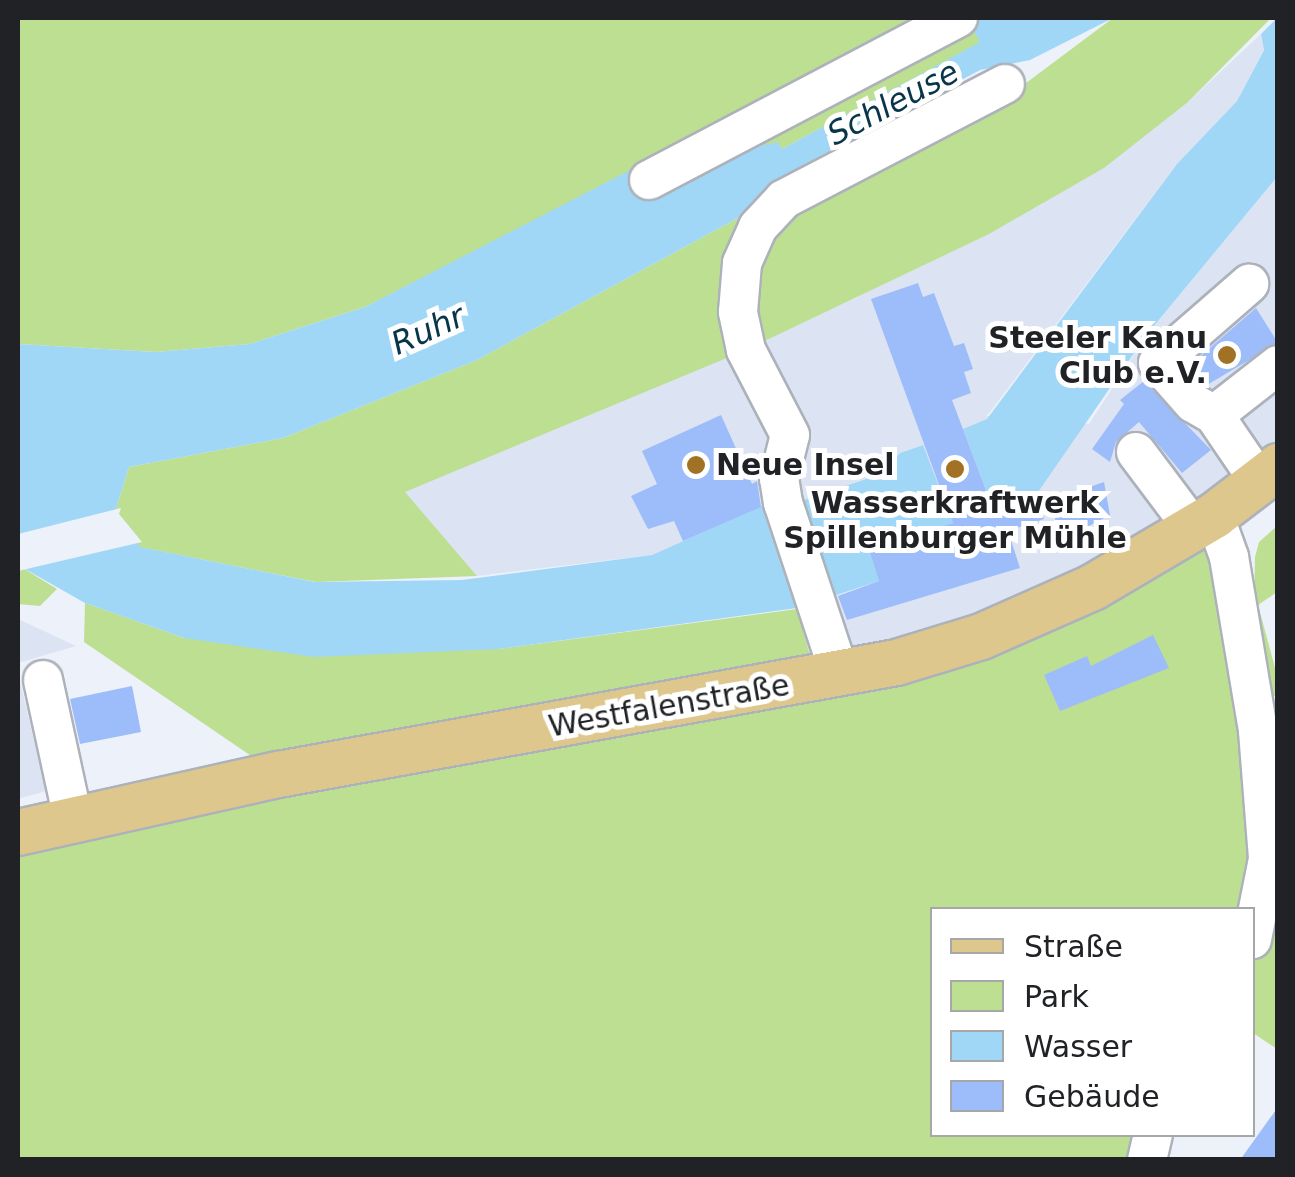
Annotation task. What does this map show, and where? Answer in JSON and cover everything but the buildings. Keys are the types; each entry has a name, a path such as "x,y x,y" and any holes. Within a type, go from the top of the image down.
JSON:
{"main road":[{"name":"Westfalenstraße","path":"18,832 278,774 840,675 981,636 1092,588 1204,521 1268,473"}],"street":[{"path":"649,180 958,18"},
{"path":"840,675 779,479 790,435 746,350 738,312 742,264 758,227 784,199 1004,84"},
{"path":"1250,284 1158,362 1193,403 1214,415 1268,473"},
{"path":"1214,415 1278,365"},
{"path":"1136,452 1204,521 1229,557 1273,852 1255,927"},
{"path":"43,680 73,818"}],"shaded area":[{"path":"1261,34 1264,49 1237,101 1177,164 987,416 1089,424 1148,333 1277,177 1277,464 1126,566 816,677 797,609 879,581 869,549 952,522 922,445 900,453 878,475 798,502 766,504 652,555 477,576 404,492 856,298 1188,102"},
{"path":"18,619 76,646 18,663"},
{"path":"18,673 46,791 18,799"}],"green space":[{"path":"18,18 937,18 365,307 249,344 156,352 18,344"},
{"path":"1113,18 1271,18 1188,102 1104,168 989,234 746,350 405,492 477,576 316,582 139,547 114,515 129,467 283,438 477,360 758,207 998,104"},
{"path":"970,23 981,42 782,149 655,198"},
{"path":"1213,516 1277,768 1277,1049 1255,1034 1255,907 930,907 930,1137 1148,1137 1142,1159 18,1159 18,834 816,684"},
{"path":"1277,526 1277,592 1258,605 1277,675 1277,694 1267,701 1254,603 1255,557 1259,542"},
{"path":"18,565 57,589 40,606 18,604"},
{"path":"85,603 184,638 499,649 797,609 816,677 276,773 84,642"}],"water":[{"path":"937,18 1113,18 1030,60 980,70 794,170 796,176 758,207 477,360 283,438 129,467 114,515 140,547 315,582 462,580 652,555 766,504 798,502 878,475 900,453 923,445 953,523 870,549 879,581 797,608 499,649 314,657 184,638 85,603 18,565 18,344 156,352 249,344 365,307 636,167 677,158","holes":["969,23 980,42 782,149 778,142 755,147 655,198"]},
{"path":"1277,18 1277,177 1148,333 1036,495 993,509 963,429 987,419 1177,164 1237,101 1264,50 1261,34"}],"pier":[{"path":"121,508 119,514 142,542 18,571 18,534"}],"place":[{"name":"Steeler Kanu Club e.V.","path":"1227,355"},
{"name":"Neue Insel","path":"696,465"},
{"name":"Wasserkraftwerk Spillenburger Mühle","path":"955,469"}],"water label":[{"name":"Schleuse","path":"893,103"},
{"name":"Ruhr","path":"428,330"}]}
